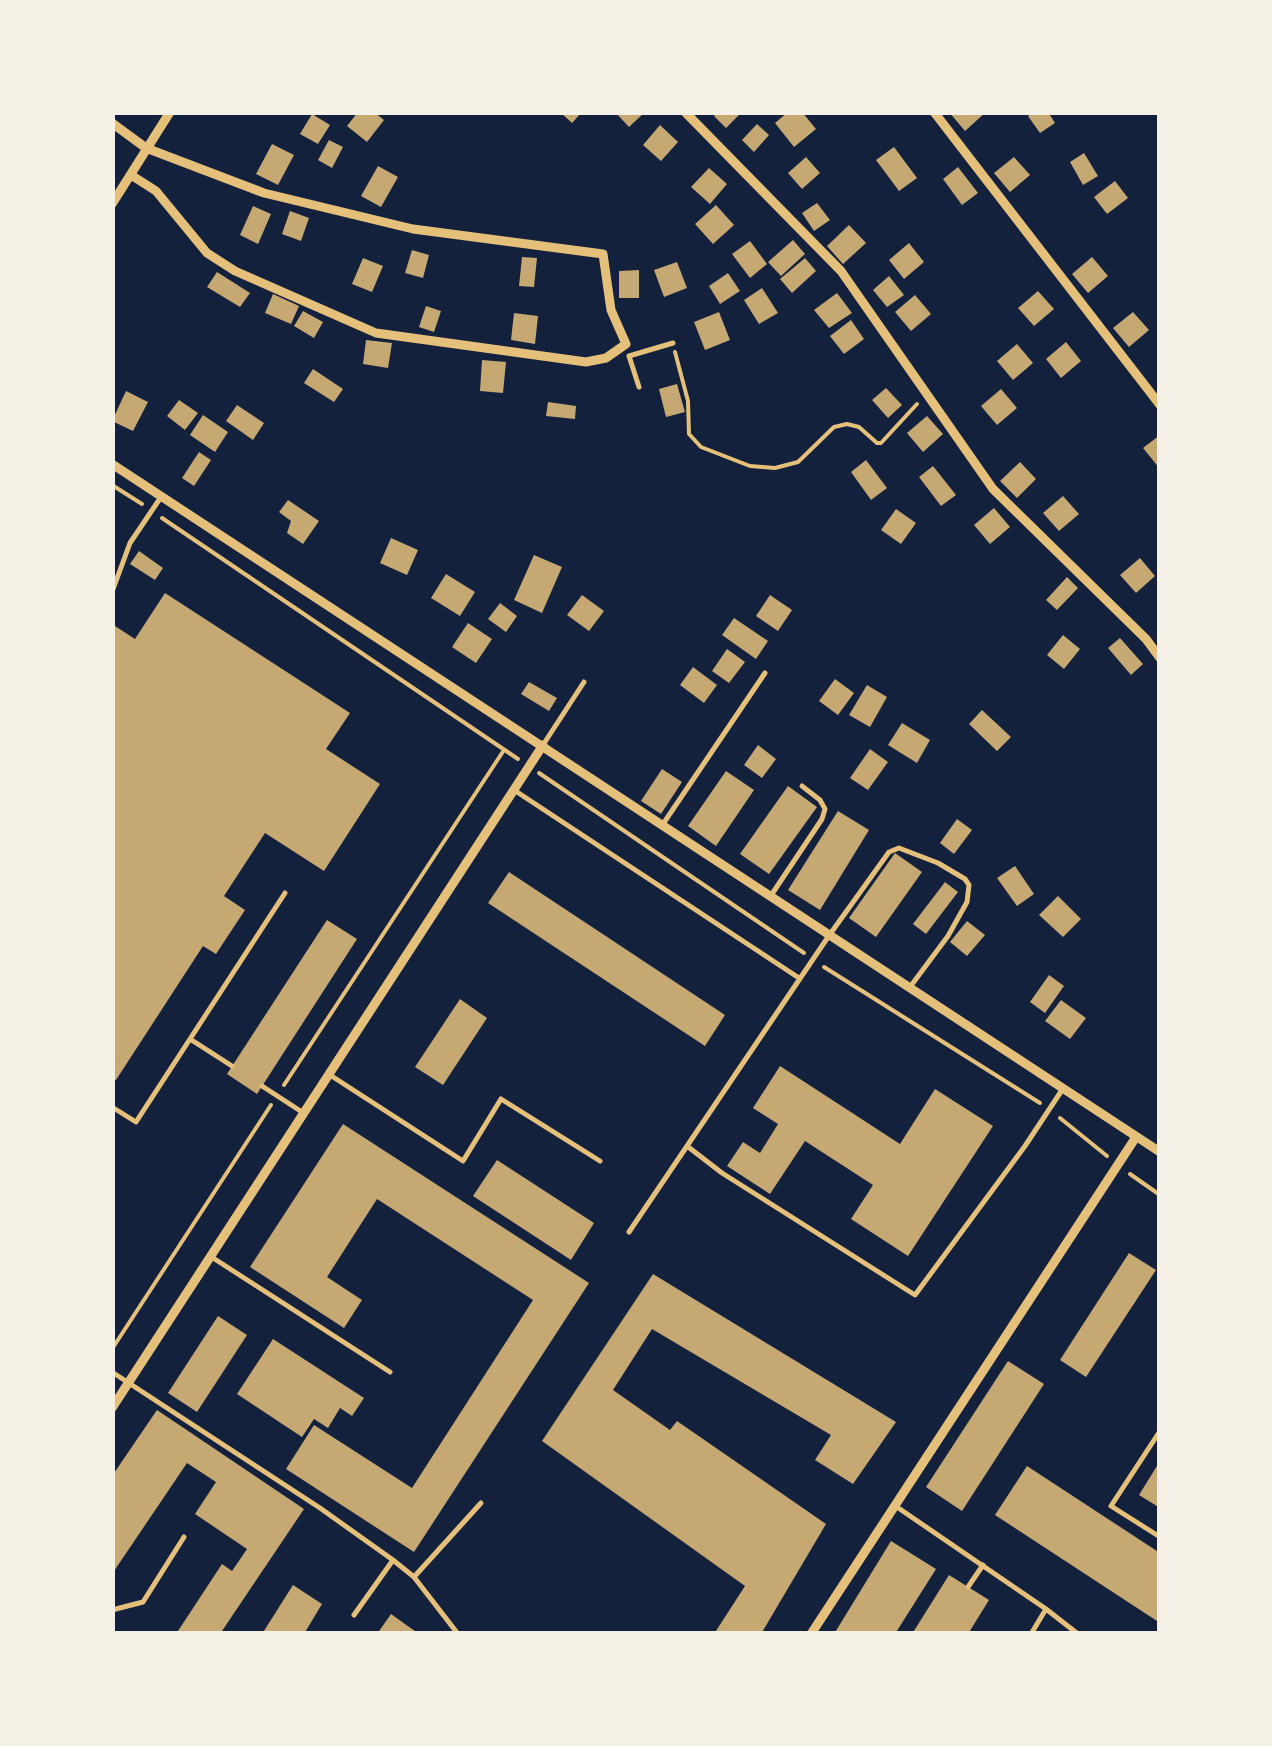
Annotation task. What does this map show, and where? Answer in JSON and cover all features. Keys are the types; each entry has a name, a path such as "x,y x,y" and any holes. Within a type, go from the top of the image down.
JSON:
{"street":[{"path":"112,204 170,112"},
{"path":"685,112 841,271 993,490 1146,639 1160,658"},
{"path":"934,112 1160,405"},
{"path":"112,123 146,148 264,193 413,229 604,254 611,310 626,344 606,358 586,362 376,333 235,271 207,253 156,190 131,175"},
{"path":"112,464 1160,1152"},
{"path":"112,1408 543,745"},
{"path":"811,1634 1136,1137"}],"lane":[{"path":"630,356 673,343"},
{"path":"626,344 639,386"},
{"path":"112,592 130,544 162,497"},
{"path":"662,826 764,673"},
{"path":"543,745 584,682"},
{"path":"770,898 825,809 802,786"},
{"path":"514,790 800,978"},
{"path":"628,1232 828,937 889,852 899,848 938,863 966,879 969,885 967,902 948,936 908,990"},
{"path":"112,1106 136,1122 285,893"},
{"path":"190,1039 232,1066"},
{"path":"328,1074 463,1161 500,1100 600,1161"},
{"path":"262,1086 302,1112"},
{"path":"687,1146 722,1174 915,1295 1062,1090"},
{"path":"210,1256 390,1372"},
{"path":"112,1372 393,1560 414,1578 458,1634"},
{"path":"1160,1432 1111,1506 1160,1537"},
{"path":"414,1578 481,1503"},
{"path":"894,1505 1078,1634"},
{"path":"112,1610 143,1602 184,1537"},
{"path":"354,1614 393,1560"},
{"path":"968,1586 983,1565"},
{"path":"1031,1634 1046,1609"}],"path":[{"path":"673,343 688,402 689,434 701,447 750,466 775,468 798,462 834,427 848,424 881,443 926,394"},
{"path":"112,484 814,960 1050,1110 1160,1195"},
{"path":"112,1349 504,750"}],"building":[{"path":"358,112 374,112 384,120 367,142 347,126"},
{"path":"560,112 582,112 572,123"},
{"path":"615,112 645,112 629,127"},
{"path":"718,112 742,112 726,128 714,116"},
{"path":"788,112 802,112 816,129 794,147 775,123"},
{"path":"949,112 986,112 965,131"},
{"path":"1048,112 1055,123 1040,133 1028,116"},
{"path":"312,114 330,125 318,144 300,134"},
{"path":"757,124 769,135 754,152 742,140"},
{"path":"660,125 678,142 661,161 643,145"},
{"path":"329,140 343,147 332,168 318,160"},
{"path":"272,144 294,155 278,185 256,174"},
{"path":"894,147 917,178 899,191 876,160"},
{"path":"1084,153 1098,176 1083,185 1070,162"},
{"path":"806,157 820,173 802,189 788,173"},
{"path":"1014,157 1030,175 1010,192 994,173"},
{"path":"378,166 398,177 381,207 361,196"},
{"path":"958,167 978,193 962,205 943,179"},
{"path":"709,168 727,184 710,204 691,187"},
{"path":"1115,181 1128,198 1107,214 1094,197"},
{"path":"817,203 830,220 814,231 802,213"},
{"path":"716,205 734,225 713,244 695,224"},
{"path":"253,206 271,214 258,244 240,235"},
{"path":"290,211 309,218 301,241 282,234"},
{"path":"849,225 866,243 843,264 827,246"},
{"path":"793,240 805,254 781,276 768,262"},
{"path":"750,241 767,264 750,278 732,254"},
{"path":"909,243 924,262 904,279 889,260"},
{"path":"412,250 429,255 423,278 405,273"},
{"path":"522,257 537,258 534,287 519,286"},
{"path":"1092,257 1108,276 1088,293 1072,274"},
{"path":"363,258 383,266 372,292 352,284"},
{"path":"805,258 816,271 792,293 780,279"},
{"path":"677,262 687,288 664,297 654,270"},
{"path":"639,270 639,298 619,298 619,271"},
{"path":"217,272 250,293 240,307 207,287"},
{"path":"728,273 740,291 720,304 709,286"},
{"path":"889,276 904,295 887,307 873,290"},
{"path":"762,288 778,313 759,324 744,300"},
{"path":"1038,291 1054,309 1034,326 1018,308"},
{"path":"837,293 852,313 829,328 814,310"},
{"path":"273,294 299,306 291,324 265,313"},
{"path":"915,295 931,314 911,331 895,312"},
{"path":"426,306 441,311 434,332 419,327"},
{"path":"303,311 323,322 314,338 294,326"},
{"path":"719,312 730,340 705,350 694,322"},
{"path":"1133,312 1149,330 1129,347 1113,328"},
{"path":"514,313 538,316 535,344 511,340"},
{"path":"851,320 864,339 844,354 830,336"},
{"path":"366,340 392,343 388,368 363,364"},
{"path":"1066,342 1081,361 1061,378 1046,359"},
{"path":"1017,344 1033,363 1013,380 997,361"},
{"path":"482,360 506,362 503,393 480,391"},
{"path":"313,369 343,389 334,402 304,383"},
{"path":"677,384 685,412 666,417 659,389"},
{"path":"886,388 902,405 888,418 872,400"},
{"path":"1001,389 1017,408 997,425 981,406"},
{"path":"126,391 148,402 133,431 112,421"},
{"path":"179,400 198,413 185,430 167,416"},
{"path":"548,402 576,406 575,419 546,416"},
{"path":"237,405 264,423 253,440 226,421"},
{"path":"203,415 228,432 215,452 190,435"},
{"path":"927,416 943,434 923,452 907,433"},
{"path":"1160,435 1160,469 1143,448"},
{"path":"199,452 211,460 194,486 182,478"},
{"path":"866,460 887,488 871,500 851,472"},
{"path":"1020,462 1036,479 1017,498 1000,481"},
{"path":"933,466 956,495 941,506 919,477"},
{"path":"1063,496 1079,514 1059,531 1043,513"},
{"path":"288,500 319,521 303,544 287,533 291,521 279,512"},
{"path":"994,508 1010,527 990,544 974,525"},
{"path":"896,509 916,523 901,544 881,530"},
{"path":"391,538 418,550 407,575 380,563"},
{"path":"139,551 163,568 155,580 130,564"},
{"path":"534,555 562,567 542,613 514,600"},
{"path":"1140,558 1155,576 1136,593 1120,575"},
{"path":"446,574 475,592 460,616 431,598"},
{"path":"1067,577 1078,588 1057,610 1046,600"},
{"path":"165,593 350,713 326,749 380,784 324,871 265,833 224,896 245,910 216,954 203,946 116,1080 112,1078 112,630 115,626 135,639"},
{"path":"582,595 604,611 589,631 567,615"},
{"path":"770,595 792,610 778,631 756,616"},
{"path":"500,603 517,616 506,632 488,619"},
{"path":"734,618 768,641 756,659 722,635"},
{"path":"468,623 492,639 476,663 452,647"},
{"path":"1063,635 1080,649 1064,669 1047,655"},
{"path":"1120,638 1143,664 1131,675 1108,648"},
{"path":"727,649 745,662 729,683 712,671"},
{"path":"693,667 717,685 704,703 680,685"},
{"path":"835,679 854,693 838,715 819,701"},
{"path":"529,682 557,698 549,711 521,694"},
{"path":"867,685 887,697 870,727 849,715"},
{"path":"982,710 1011,737 997,751 969,724"},
{"path":"902,723 930,740 917,763 888,745"},
{"path":"758,745 776,759 762,778 744,765"},
{"path":"870,749 888,762 868,790 850,778"},
{"path":"662,769 682,782 661,814 641,801"},
{"path":"726,771 754,790 716,846 688,826"},
{"path":"788,786 817,807 769,874 740,854"},
{"path":"838,811 869,830 820,910 788,890"},
{"path":"957,819 972,830 954,854 940,843"},
{"path":"895,853 922,872 876,937 849,918"},
{"path":"1015,866 1034,894 1017,906 997,878"},
{"path":"509,872 725,1015 705,1046 488,903"},
{"path":"945,882 958,892 926,934 913,924"},
{"path":"1058,896 1081,919 1063,937 1039,915"},
{"path":"327,920 357,939 257,1094 227,1074"},
{"path":"967,921 985,935 967,956 950,942"},
{"path":"1049,975 1064,986 1045,1013 1030,1002"},
{"path":"460,999 487,1018 443,1085 415,1067"},
{"path":"1061,1000 1086,1018 1070,1039 1045,1021"},
{"path":"780,1066 900,1144 935,1089 993,1126 908,1256 851,1219 873,1185 805,1141 770,1194 727,1166 743,1142 760,1153 778,1124 753,1108"},
{"path":"343,1124 589,1283 414,1552 286,1469 314,1425 412,1488 533,1300 377,1199 327,1277 362,1300 344,1328 250,1267"},
{"path":"497,1160 594,1223 571,1260 473,1196"},
{"path":"1129,1253 1156,1270 1086,1377 1060,1360"},
{"path":"653,1274 896,1422 853,1484 815,1460 831,1435 652,1329 613,1390 670,1430 677,1421 826,1524 761,1634 714,1634 745,1586 542,1441"},
{"path":"218,1316 247,1335 197,1412 168,1393"},
{"path":"273,1339 364,1398 352,1416 340,1408 328,1428 314,1419 302,1437 237,1394"},
{"path":"1008,1361 1044,1384 962,1511 926,1487"},
{"path":"157,1410 304,1509 220,1634 176,1634 222,1564 232,1571 247,1549 195,1514 216,1482 187,1463 112,1574 112,1476"},
{"path":"1160,1461 1160,1508 1139,1495"},
{"path":"1027,1466 1160,1553 1157,1621 995,1515"},
{"path":"891,1541 936,1569 895,1634 834,1634"},
{"path":"949,1575 989,1600 968,1634 912,1634"},
{"path":"293,1585 322,1604 304,1634 262,1634"},
{"path":"391,1614 419,1634 377,1634"}]}
